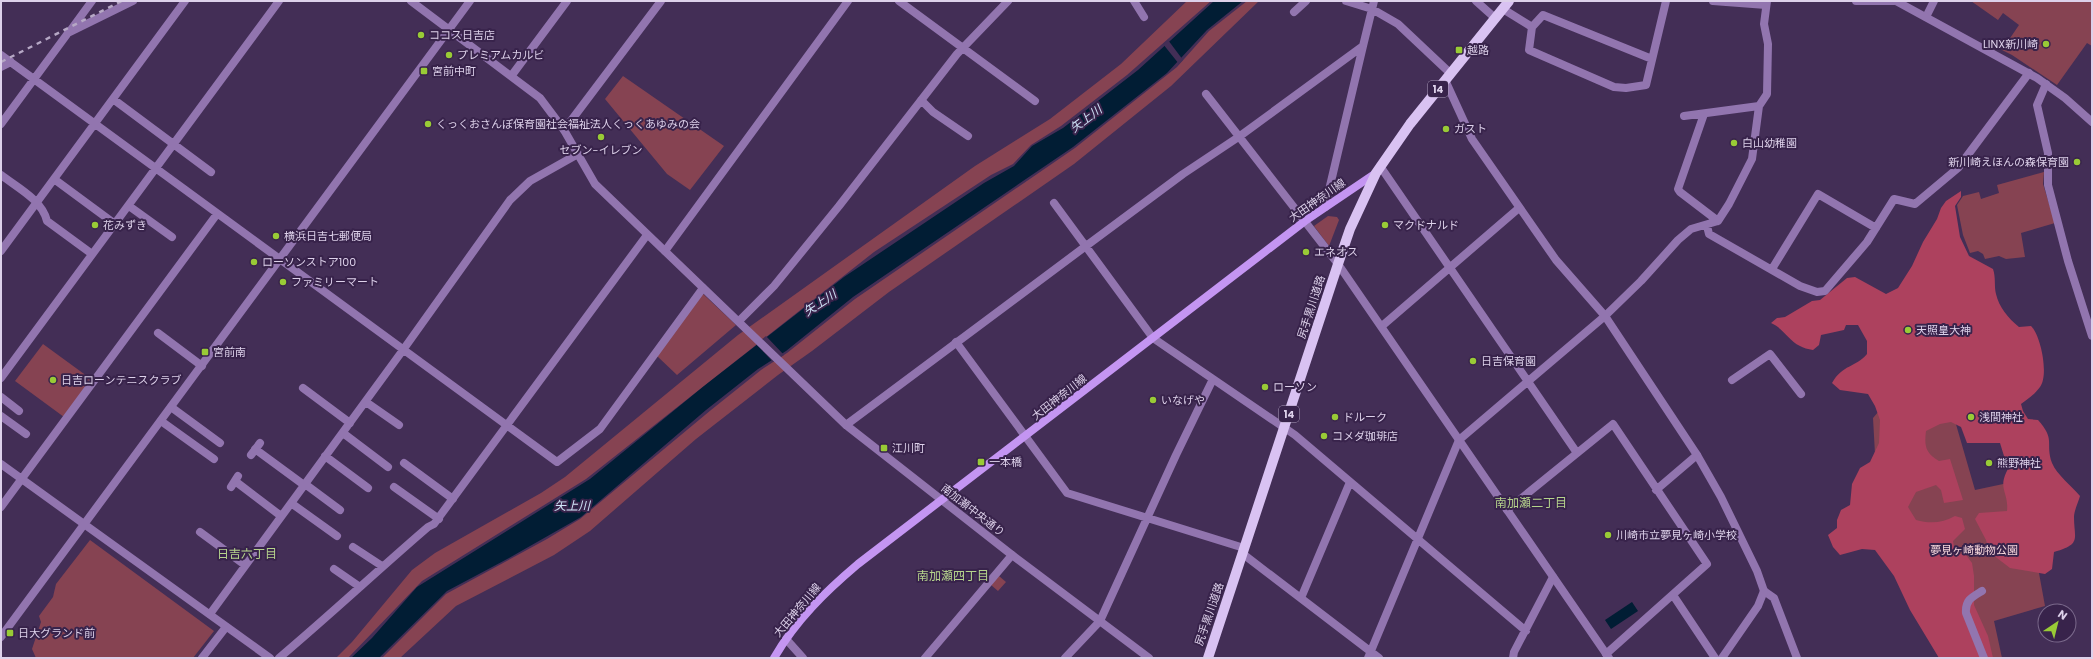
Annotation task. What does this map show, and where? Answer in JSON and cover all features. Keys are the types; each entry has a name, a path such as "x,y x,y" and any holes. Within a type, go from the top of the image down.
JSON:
{"main road":[{"name":"尻手黒川道路","path":"1208,658 1350,229 1378,170 1410,124 1506,5"},
{"name":"大田神奈川線","path":"774,658 786,639 826,591 941,499 1026,436 1305,221 1378,170"}],"street":[{"path":"1,124 92,1"},
{"path":"68,33 134,1"},
{"path":"1,251 185,1"},
{"path":"1,378 279,1"},
{"name":"南加瀬中央通り","path":"411,1 512,75 540,98 564,130 595,184 647,235 746,327 789,371 846,425 1012,555 1149,658"},
{"path":"1,637 470,1"},
{"path":"512,75 567,1"},
{"path":"564,130 661,1"},
{"path":"665,251 848,1"},
{"path":"899,1 1035,101"},
{"path":"739,321 774,286 839,206 962,47 1008,1"},
{"path":"1134,1 1144,17"},
{"path":"1294,12 1306,1"},
{"path":"1346,1 1373,5 1398,24 1448,76 1472,139 1556,260 1605,316 1697,455 1734,522 1757,571 1764,591 1774,598 1797,658"},
{"path":"1476,1 1495,18"},
{"path":"1652,59 1543,15 1532,27 1529,50 1614,87 1626,88 1646,85 1666,1"},
{"path":"1370,655 1459,440 1605,316 1641,281 1678,240 1690,230 1707,226 1718,221 1739,187 1752,159 1759,106 1767,94 1768,44 1764,24 1766,3 1713,1"},
{"path":"1856,1 1896,1 2029,73 2046,84 2092,122"},
{"path":"1926,17 1934,1"},
{"path":"1325,207 1373,5"},
{"path":"1506,5 1532,27"},
{"path":"846,425 1183,174 1240,136 1363,46"},
{"path":"1,55 557,462 600,429 703,288"},
{"path":"1,67 11,62"},
{"path":"1707,226 1708,234 1800,286 1817,292 1825,291 1867,242 1894,199 1915,204 1958,168 2029,73"},
{"path":"2046,84 2037,105 2048,153 2048,185 2068,261 2092,336"},
{"path":"1206,94 1338,264 1607,656 1707,564 1613,424 1507,510"},
{"path":"113,99 211,172"},
{"path":"921,100 933,112 968,136"},
{"path":"1684,116 1759,106"},
{"path":"1704,114 1678,189 1718,221"},
{"path":"210,614 366,402 510,200 530,181 578,154"},
{"path":"1378,170 1450,268 1577,453"},
{"path":"1,175 37,202 44,210 47,221 92,254"},
{"path":"54,179 115,224"},
{"path":"1772,269 1818,194 1876,228"},
{"path":"1054,203 1153,338 1284,428 1317,453 1526,631"},
{"path":"129,206 169,232"},
{"path":"1382,326 1519,208"},
{"path":"1,507 217,214"},
{"path":"279,658 360,588 382,566 428,527 434,524 647,235"},
{"path":"161,338 202,366"},
{"path":"956,342 1026,436 1066,493 1243,551 1370,655 1380,658"},
{"path":"1732,380 1770,354 1801,394"},
{"path":"1065,658 1100,620 1146,518 1213,379"},
{"path":"302,388 312,392 350,423"},
{"path":"1,397 19,411"},
{"path":"366,402 399,425"},
{"path":"171,407 220,443"},
{"path":"1,416 21,434"},
{"path":"161,421 214,459"},
{"path":"343,433 388,467"},
{"path":"255,449 340,510"},
{"path":"1656,490 1697,455"},
{"path":"325,456 368,488"},
{"path":"404,463 453,499"},
{"path":"1,464 270,658"},
{"path":"235,481 281,516"},
{"path":"1301,598 1350,482"},
{"path":"394,487 438,519"},
{"path":"291,503 336,536"},
{"path":"200,532 245,565"},
{"path":"353,547 382,566"},
{"path":"925,658 1012,555"},
{"path":"334,569 360,588"},
{"path":"1513,658 1514,652 1526,631 1552,577"},
{"path":"1722,658 1758,606 1764,591"},
{"path":"1982,591 1969,599 1966,605 1966,613 1984,658"},
{"path":"1673,595 1715,658"},
{"path":"202,658 226,627"},
{"path":"786,639 804,658"}],"green space":[{"path":"1187,1 1211,1 1127,75 1061,126 1031,145 1013,164 991,175 874,252 586,479 422,581 348,658 336,658 352,642 412,570 435,553 541,493 565,477 738,335 975,166 1050,119 1121,64"},
{"path":"1247,1 1259,1 1171,86 1074,164 889,292 778,375 696,439 590,531 554,555 456,606 400,658 382,658 446,594 547,539 580,519 761,370 787,353 855,299 1075,148 1177,67 1209,31"},
{"name":"LINX新川崎","path":"1971,1 2092,1 2092,46 2087,43 2057,85 2002,50 2019,25 2003,13 1998,20"},
{"path":"623,76 724,146 690,190 667,174 605,99"},
{"path":"2044,172 2043,184 2055,223 2021,233 2025,257 2006,259 1999,256 1985,259 1983,254 1978,251 1970,253 1963,235 1957,205 1963,196 1979,192 1981,199 1999,193 1997,185"},
{"path":"1328,216 1337,217 1339,220 1329,246 1314,226"},
{"path":"702,293 736,325 677,375 657,356"},
{"name":"日吉ローンテニスクラブ","path":"43,344 91,379 64,417 15,381"},
{"name":"夢見ヶ崎動物公園","path":"1925,357 1951,407 1975,490 2022,480 2044,603 2037,603 2037,608 1994,621 2002,658 1954,658 1877,490 1873,418"},
{"path":"90,540 214,631 193,658 36,658 32,649 41,622 39,616 53,597 56,584"},
{"path":"999,576 1006,582 998,591 991,585"}],"shaded area":[{"path":"1961,191 1961,197 1955,206 1960,237 1969,256 1993,269 1997,299 2002,308 2011,320 2019,327 2031,326 2035,331 2041,347 2044,365 2043,381 2036,392 2021,404 2023,411 2028,419 2038,420 2047,432 2050,456 2054,467 2080,496 2074,515 2075,536 2073,543 2054,552 2052,569 2045,574 2010,568 1989,551 1986,540 1975,519 1979,513 2007,511 2003,481 2008,469 2000,443 1967,443 1961,427 1951,422 1940,424 1926,431 1925,441 1927,449 1931,455 1939,461 1950,459 1963,500 1944,503 1941,490 1936,485 1916,492 1908,507 1916,520 1931,522 1941,521 1955,516 1962,518 1965,529 1953,541 1955,553 1966,555 1972,563 1974,576 1974,605 1988,636 1993,658 1939,658 1910,610 1894,576 1875,550 1862,549 1840,555 1833,547 1828,535 1837,528 1837,520 1841,510 1850,505 1852,484 1860,468 1870,462 1879,443 1880,420 1875,406 1868,394 1840,390 1832,383 1840,372 1858,362 1867,354 1867,341 1858,325 1846,325 1844,330 1821,335 1819,345 1813,350 1792,341 1779,328 1771,323 1777,318 1785,317 1812,301 1820,300 1847,278 1855,277 1886,294 1898,288 1912,266 1923,242 1937,219 1941,208 1946,201"}],"water":[{"name":"矢上川","path":"1214,1 1243,1 1207,30 1167,73 1073,147 853,297 786,351 758,369 706,410 581,517 447,591 379,658 351,658 372,638 417,587 590,479 704,386 844,277 984,183 1014,166 1032,146 1063,128 1138,70"},
{"path":"1632,602 1638,611 1611,629 1605,620"}],"pier":[{"path":"1168,40 1183,60 1179,64 1163,44"},
{"path":"766,336 784,355 773,362 756,344"}],"railway":[{"path":"1,62 122,1"}],"place":[{"name":"ココス日吉店","path":"421,35"},
{"name":"LINX新川崎","path":"2046,44"},
{"name":"越路","path":"1459,50"},
{"name":"プレミアムカルビ","path":"449,55"},
{"name":"宮前中町","path":"424,71"},
{"name":"くっくおさんぽ保育園社会福祉法人くっくあゆみの会","path":"428,124"},
{"name":"ガスト","path":"1446,129"},
{"name":"セブン-イレブン","path":"601,137"},
{"name":"白山幼稚園","path":"1734,143"},
{"name":"新川崎えほんの森保育園","path":"2077,162"},
{"name":"花みずき","path":"95,225"},
{"name":"マクドナルド","path":"1385,225"},
{"name":"横浜日吉七郵便局","path":"276,236"},
{"name":"エネオス","path":"1306,252"},
{"name":"ローソンストア100","path":"254,262"},
{"name":"ファミリーマート","path":"283,282"},
{"name":"天照皇大神","path":"1908,330"},
{"name":"宮前南","path":"205,352"},
{"name":"日吉保育園","path":"1473,361"},
{"name":"日吉ローンテニスクラブ","path":"53,380"},
{"name":"ローソン","path":"1265,387"},
{"name":"いなげや","path":"1153,400"},
{"name":"ドルーク","path":"1335,417"},
{"name":"浅間神社","path":"1971,417"},
{"name":"コメダ珈琲店","path":"1324,436"},
{"name":"江川町","path":"884,448"},
{"name":"一本橋","path":"981,462"},
{"name":"熊野神社","path":"1989,463"},
{"name":"川崎市立夢見ヶ崎小学校","path":"1608,535"},
{"name":"日大グランド前","path":"10,633"}],"district":[{"name":"南加瀬二丁目","path":"1531,503"},
{"name":"日吉六丁目","path":"247,554"},
{"name":"南加瀬四丁目","path":"953,576"}]}
